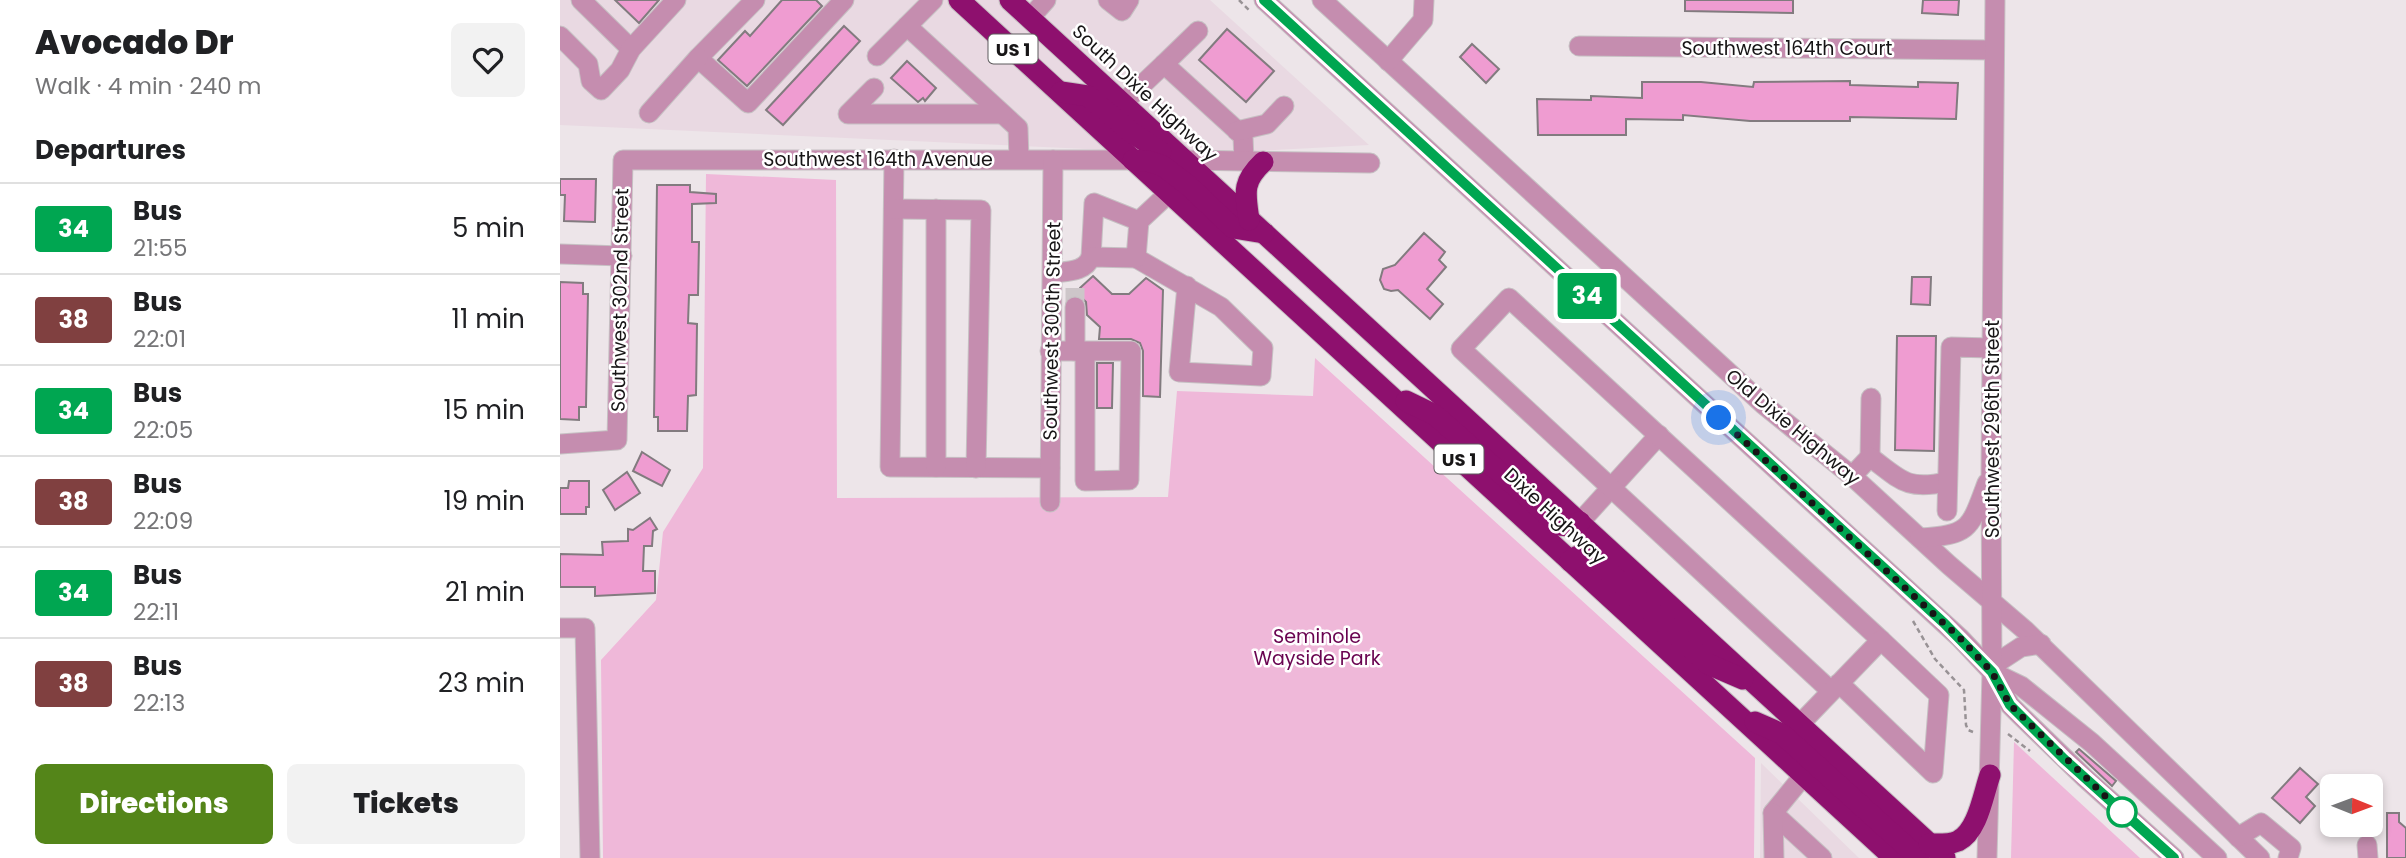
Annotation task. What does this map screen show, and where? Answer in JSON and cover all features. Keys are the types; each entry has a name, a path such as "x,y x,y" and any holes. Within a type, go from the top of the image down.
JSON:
{"highway":[{"name":"US 1","path":"959,0 1176,200"},
{"name":"South Dixie Highway","path":"1011,0 1402,359"},
{"path":"1061,92 1088,96 1158,152 1185,160"},
{"path":"1133,160 1163,166 1189,186 1233,228 1256,227 1246,188 1254,161"},
{"name":"Dixie Highway","path":"1176,200 1894,858"},
{"name":"Dixie Highway","path":"1402,359 1800,724 1931,853"},
{"path":"1385,391 1435,415 1559,525 1569,526 1580,522"},
{"path":"1570,561 1577,556 1597,560 1708,664 1758,685"},
{"path":"1734,712 1782,734 1931,853 1964,836 1972,825 1990,775"}],"street":[{"path":"580,0 631,49"},
{"path":"560,36 588,64 591,81 601,90 620,69 631,49 676,0"},
{"path":"649,113 755,0"},
{"path":"698,58 748,103 844,0"},
{"path":"877,56 933,0"},
{"path":"1030,18 1046,0"},
{"path":"1108,0 1122,10 1129,0"},
{"path":"1388,61 1423,20 1424,0"},
{"name":"Southwest 296th Street","path":"1987,858 1993,602 1991,472 1995,0"},
{"name":"Old Dixie Highway","path":"1326,1 1763,404 1852,476 2041,644 2260,858"},
{"path":"1261,9 1992,669 2021,686 2092,743 2217,858"},
{"path":"907,26 1018,128 1019,159"},
{"path":"1123,103 1198,31"},
{"name":"Southwest 164th Court","path":"1579,46 1994,50"},
{"path":"1164,64 1243,136 1254,161"},
{"path":"874,88 848,114 1002,114"},
{"path":"1237,131 1267,124 1284,106"},
{"path":"894,159 890,467 1050,468"},
{"name":"Southwest 164th Avenue","path":"623,160 1133,160"},
{"name":"Southwest 302nd Street","path":"560,444 617,440 623,160"},
{"name":"Southwest 300th Street","path":"1050,502 1053,160"},
{"path":"1185,160 1370,163"},
{"path":"1139,222 1176,200"},
{"path":"1053,273 1075,279 1086,266 1091,257 1094,203 1139,222"},
{"path":"894,209 981,210 976,468"},
{"path":"936,209 936,467"},
{"path":"1136,258 1139,222"},
{"path":"560,254 622,256"},
{"path":"1091,257 1136,258 1186,286 1221,306 1263,348 1261,376 1179,372 1186,286"},
{"path":"1510,298 1659,435 1939,695 1933,773 1611,487 1461,349 1510,298"},
{"path":"1050,351 1080,351 1131,351 1129,480 1085,481 1080,351 1075,307"},
{"path":"1947,511 1951,347 1992,348"},
{"path":"1852,476 1870,457 1871,398"},
{"path":"1580,522 1659,435"},
{"path":"1870,457 1902,481 1924,486 1947,482"},
{"path":"1920,538 1956,534 1965,529 1973,520 1991,472"},
{"path":"560,628 585,628 590,858"},
{"path":"1800,724 1881,640"},
{"path":"1992,669 2021,647 2041,644"},
{"path":"1992,669 2010,705 2064,759 2174,858"},
{"path":"1774,858 1773,813 1804,775"},
{"path":"1773,813 1822,858"},
{"path":"2238,837 2261,823 2291,848 2288,858"}],"path":[{"path":"1239,0 1261,9"},
{"path":"1908,613 1935,659 1964,690 1966,728 1976,733"}],"shaded area":[{"path":"560,0 1210,0 1369,145 1197,154 560,125"},
{"path":"1761,763 1859,858 1760,858"}],"green space":[{"name":"Seminole Wayside Park","path":"706,174 836,180 837,498 1168,497 1177,391 1313,396 1315,358 1755,758 1754,858 603,858 601,660 656,600 663,532 703,468"},
{"path":"2014,742 2140,858 2011,858"}],"building":[{"path":"615,0 659,0 639,23"},
{"path":"782,0 816,0 822,6 747,86 718,60 745,31 750,36"},
{"path":"1685,0 1793,0 1793,13 1685,11"},
{"path":"1923,0 1959,0 1958,15 1922,13"},
{"path":"844,26 860,41 783,125 766,110"},
{"path":"1227,29 1274,71 1246,102 1199,60"},
{"path":"1472,44 1499,69 1486,83 1460,57"},
{"path":"907,61 936,88 925,101 923,98 918,102 891,78"},
{"path":"1850,81 1850,85 1918,87 1918,82 1958,83 1956,119 1850,117 1850,121 1750,121 1683,115 1683,120 1626,119 1626,135 1538,135 1537,99 1591,100 1591,96 1642,98 1642,82 1701,82 1753,87 1754,82"},
{"path":"560,179 596,179 595,222 564,221 565,195 560,195"},
{"path":"657,185 690,185 690,192 716,194 716,203 692,204 692,242 699,242 698,295 689,295 688,323 697,324 696,395 688,396 687,431 658,431 658,417 654,417"},
{"path":"1424,233 1445,252 1439,260 1446,267 1427,289 1443,304 1430,319 1398,290 1384,289 1380,280 1383,269 1395,265"},
{"path":"1093,276 1112,294 1129,294 1146,278 1163,290 1160,397 1143,396 1143,351 1140,343 1131,339 1099,339 1100,327 1087,315 1086,302 1080,296 1080,288"},
{"path":"1912,277 1931,277 1930,305 1911,304"},
{"path":"560,282 583,283 583,294 588,294 586,407 579,407 579,420 560,419"},
{"path":"1897,336 1936,336 1934,451 1895,450"},
{"path":"1097,363 1113,363 1112,408 1097,408"},
{"path":"642,452 670,470 662,486 633,471"},
{"path":"627,472 640,493 615,510 603,490"},
{"path":"569,481 589,481 589,507 586,507 586,514 560,514 560,488 568,488"},
{"path":"650,518 657,529 653,531 652,546 644,546 643,571 655,571 655,593 595,596 595,587 560,587 560,554 603,555 602,542 628,541 628,529 633,530"},
{"path":"2079,749 2116,781 2112,786 2076,752"},
{"path":"2300,768 2318,784 2306,797 2315,806 2300,823 2272,798"},
{"path":"2387,813 2399,813 2399,822 2406,828 2406,858 2387,858"}],"tunnel":[{"path":"1075,287 1075,307"}],"bus line":[{"name":"34","path":"1264,0 1960,638 1992,672 2010,705 2064,759 2174,858"}],"route":[{"path":"1719,418 1960,638 1992,672 2010,705 2122,812"}]}
